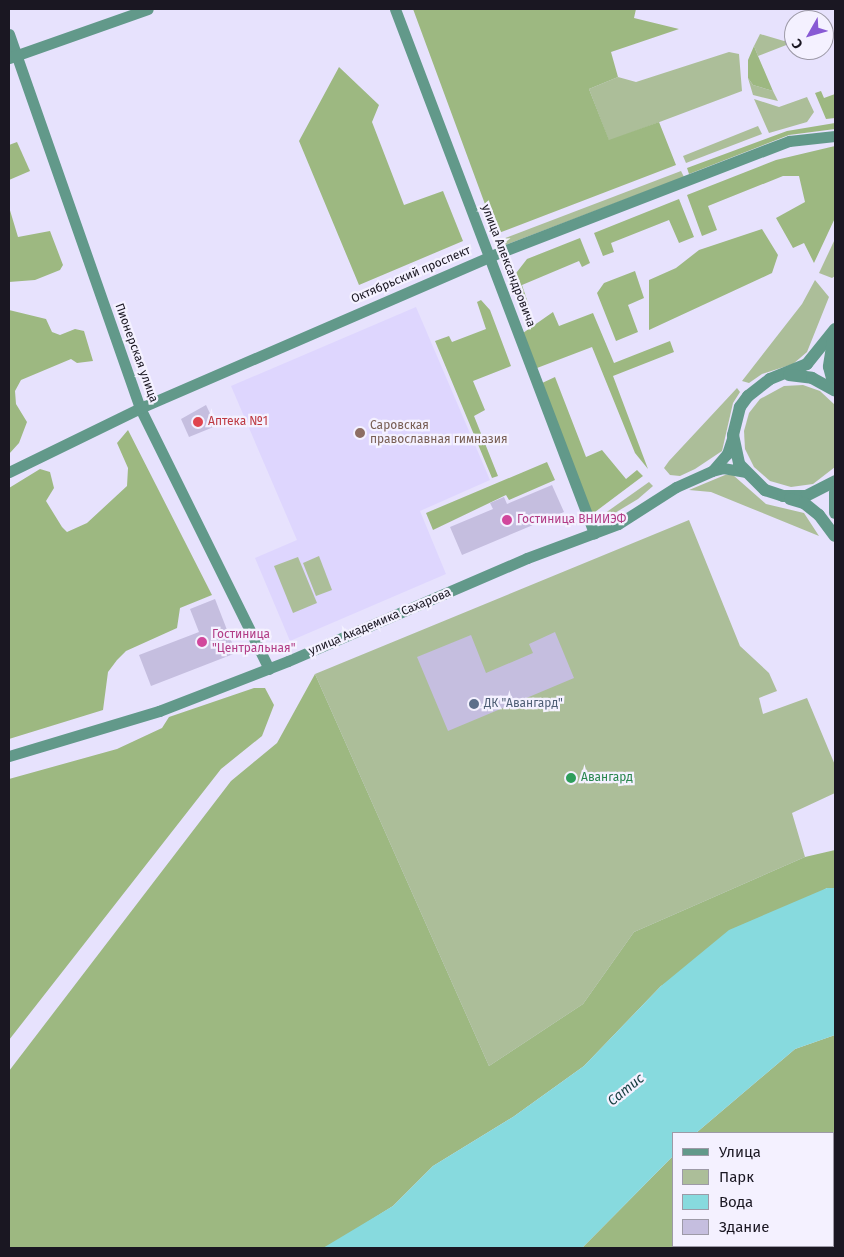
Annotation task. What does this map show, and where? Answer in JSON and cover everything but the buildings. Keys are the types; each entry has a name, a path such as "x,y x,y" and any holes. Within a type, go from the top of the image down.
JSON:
{"street":[{"path":"13,56 148,9"},
{"name":"улица Александровича","path":"395,9 594,533"},
{"name":"Пионерская улица","path":"9,34 13,56 140,408 269,669"},
{"name":"Октябрьский проспект","path":"9,472 140,408 490,256 790,141 835,136"},
{"name":"улица Академика Сахарова","path":"712,471 727,454 740,408 748,396 764,383 784,376 807,364 835,329"},
{"name":"улица Академика Сахарова","path":"835,329 829,367 835,391"},
{"name":"улица Академика Сахарова","path":"784,376 812,378 835,391"},
{"path":"732,435 736,455 745,472 758,485 804,503 835,536"},
{"name":"улица Академика Сахарова","path":"9,756 209,692 269,669 618,524 676,487 712,471 723,468 745,472"},
{"path":"783,496 806,496 835,481"},
{"path":"835,492 835,513"}],"shaded area":[{"path":"413,9 636,9 634,18 679,29 611,52 618,77 589,89 609,140 659,122 676,165 496,234"},
{"path":"754,46 773,91 753,85 748,78 748,60"},
{"path":"339,67 379,105 372,122 404,205 443,191 463,241 359,285 299,141"},
{"path":"821,91 824,98 835,94 835,118 826,119 815,93"},
{"path":"835,123 835,129 789,135 689,174 687,168 787,131"},
{"path":"17,142 30,171 9,180 9,145"},
{"path":"835,146 835,218 814,263 804,243 793,248 776,218 805,202 799,176 783,176 708,206 717,230 702,236 687,195 776,160"},
{"path":"679,199 694,237 679,243 669,220 611,243 614,252 603,256 594,233"},
{"path":"9,207 18,237 50,231 63,265 60,270 35,280 9,282"},
{"path":"762,229 778,255 772,273 649,330 649,280 676,268 699,250"},
{"path":"580,238 590,263 582,267 579,261 522,285 530,309 525,311 513,277 527,259"},
{"path":"635,271 644,298 628,305 638,332 616,341 597,293 604,283"},
{"path":"481,300 490,310 511,366 473,381 485,410 474,416 498,476 492,478 435,341 449,336 452,342 486,329 477,302"},
{"name":"Саровская православная гимназия","path":"416,307 490,480 420,511 446,574 290,641 255,558 297,540 231,386"},
{"path":"9,310 46,319 52,332 60,335 75,329 84,331 93,361 77,363 71,359 21,380 15,391 16,404 27,422 19,443 9,454"},
{"path":"553,312 559,326 593,313 614,363 670,341 674,352 613,376 648,469 635,453 592,347 537,368 523,333"},
{"path":"555,377 586,457 602,450 626,479 637,470 643,476 591,515 540,384"},
{"path":"128,430 212,595 180,608 177,628 126,651 117,660 108,672 103,710 9,739 9,488 40,469 50,472 54,488 46,501 62,527 67,532 87,523 127,486 128,468 117,443"},
{"path":"547,462 555,480 509,500 506,495 433,530 426,513"},
{"path":"315,674 489,1066 583,1004 634,932 805,857 835,850 835,888 827,888 661,986 584,1066 513,1117 433,1166 393,1206 331,1245 323,1248 9,1248 9,1071 231,781 277,743"},
{"path":"254,688 265,688 274,705 262,736 221,769 9,1040 9,779 117,749 162,728 169,717"},
{"path":"835,1035 835,1248 582,1248 672,1157 672,1247 834,1247 834,1132 697,1132 795,1049"}],"green space":[{"path":"760,34 784,41 784,46 758,56 754,46"},
{"path":"729,52 739,54 742,91 609,141 589,89 618,77 636,82"},
{"path":"748,78 753,85 773,91 778,101 753,95"},
{"path":"807,97 814,112 807,122 769,133 754,99 779,107"},
{"path":"758,126 762,134 686,163 683,156"},
{"path":"681,171 684,177 503,246 500,240"},
{"path":"835,239 835,276 832,278 819,273"},
{"path":"815,280 829,297 807,352 793,364 762,374 749,383 742,381 802,304"},
{"path":"803,385 820,391 835,405 835,467 813,484 791,487 770,481 754,467 745,449 744,431 749,413 760,399 784,386"},
{"path":"737,388 740,392 733,403 722,451 695,469 680,476 670,475 664,468 669,461"},
{"path":"725,475 733,475 766,504 804,513 819,536 711,492 689,490"},
{"path":"649,482 653,486 638,499 595,525 594,521"},
{"name":"Авангард","path":"689,520 740,646 769,673 777,691 759,698 763,714 807,698 835,765 835,793 792,813 805,857 634,932 583,1004 489,1066 315,674"},
{"path":"319,556 332,590 316,596 303,563"},
{"path":"298,557 317,603 293,613 274,566"}],"water":[{"name":"Сатис","path":"827,888 835,888 835,1035 795,1049 697,1132 672,1132 672,1157 582,1248 323,1248 393,1206 433,1166 513,1117 584,1066 661,986 729,930"}],"place":[{"name":"Аптека №1","path":"198,422"},
{"name":"Саровская православная гимназия","path":"360,433"},
{"name":"Гостиница ВНИИЭФ","path":"507,520"},
{"name":"Гостиница \"Центральная\"","path":"202,642"},
{"name":"ДК \"Авангард\"","path":"474,704"},
{"name":"Авангард","path":"571,778"}]}
